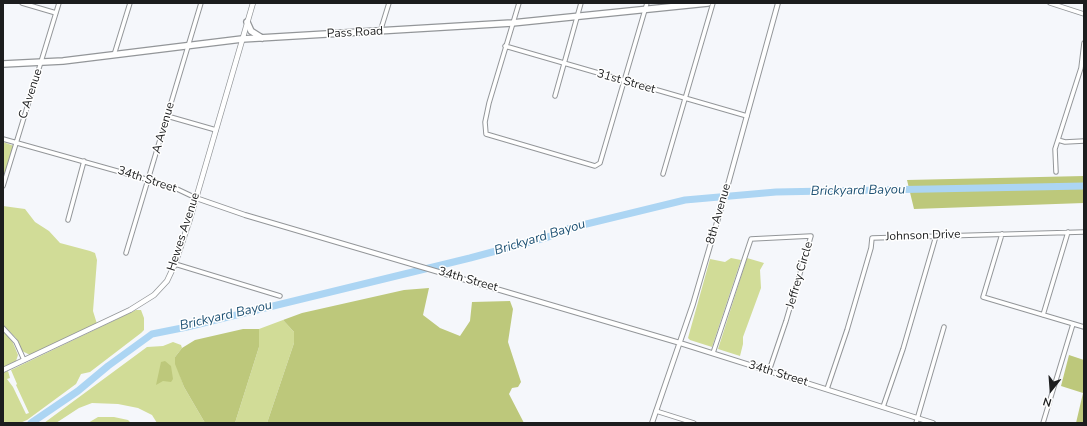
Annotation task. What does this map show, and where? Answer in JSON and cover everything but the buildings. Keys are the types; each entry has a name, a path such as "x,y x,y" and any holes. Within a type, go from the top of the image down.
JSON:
{"main road":[{"name":"Hewes Avenue","path":"3,370 145,302 163,286 175,264 196,198 253,3"},
{"name":"Pass Road","path":"3,64 41,63 242,39 512,24 708,3"},
{"path":"247,22 251,31 262,38"}],"street":[{"path":"22,3 56,13"},
{"name":"C Avenue","path":"3,186 59,3"},
{"path":"114,55 130,3"},
{"name":"A Avenue","path":"126,253 201,3"},
{"path":"380,32 389,3"},
{"path":"520,3 505,46 489,103 485,131 486,134 595,166 598,165 625,82 647,3"},
{"path":"555,96 581,3"},
{"path":"663,174 712,3"},
{"name":"8th Avenue","path":"652,423 680,343 727,188 778,3"},
{"path":"1050,3 1084,14"},
{"path":"1056,172 1055,149 1081,68 1084,43"},
{"name":"31st Street","path":"505,46 625,82 747,116"},
{"path":"167,116 216,130"},
{"name":"34th Street","path":"3,138 149,180 177,189 196,198 713,353 883,407 917,421 933,423"},
{"path":"1058,140 1065,142 1084,141"},
{"path":"68,220 84,161"},
{"path":"1043,315 1068,232"},
{"name":"Johnson Drive","path":"827,389 847,330 871,248 872,238 1084,232"},
{"path":"1002,234 983,297 1084,327"},
{"name":"Jeffrey Circle","path":"713,353 751,239 811,236 786,322 769,371"},
{"path":"883,407 903,349 936,236"},
{"path":"175,264 280,296"},
{"path":"1043,423 1073,324"},
{"path":"917,421 944,327"},
{"path":"3,328 16,342 24,360"},
{"path":"656,412 694,423"}],"green space":[{"path":"3,142 14,146 3,181"},
{"path":"1084,176 1084,203 914,209 907,180"},
{"path":"3,206 25,209 35,222 49,231 60,243 95,253 97,260 93,311 97,324 30,355 22,351 16,338 3,325"},
{"path":"731,258 741,260 712,347 690,340 688,338 710,259 725,262"},
{"path":"747,258 764,263 760,270 761,288 743,337 740,356 718,349"},
{"path":"429,288 423,315 440,328 460,336 470,321 472,302 510,301 513,309 508,342 521,382 518,387 512,388 509,394 524,423 267,423 294,343 294,332 283,320 302,313 404,290"},
{"path":"136,310 141,310 144,318 144,330 141,333 90,372 81,374 76,384 27,420 20,423 3,423 3,373 8,371 10,378 7,379 13,387 26,414 29,413 11,370"},
{"path":"283,320 294,332 294,343 267,423 235,423 259,347 259,329"},
{"path":"243,329 259,329 259,347 235,423 205,423 184,387 175,364 175,357 182,348 195,340"},
{"path":"3,331 11,338 18,355 16,361 3,368"},
{"path":"173,342 181,345 182,348 175,357 176,364 184,387 205,423 157,423 152,415 138,408 118,404 92,403 79,408 56,423 44,423 147,347 163,346"},
{"path":"1069,355 1084,360 1084,423 1076,423 1083,393 1061,386"},
{"path":"165,361 171,366 173,379 171,382 163,381 156,385 161,362"},
{"path":"98,417 114,417 128,420 131,423 88,423"}],"waterway":[{"name":"Brickyard Bayou","path":"31,423 78,391 108,366 152,334 187,327 470,258 548,237 570,228 685,200 776,192 1084,186"}]}
